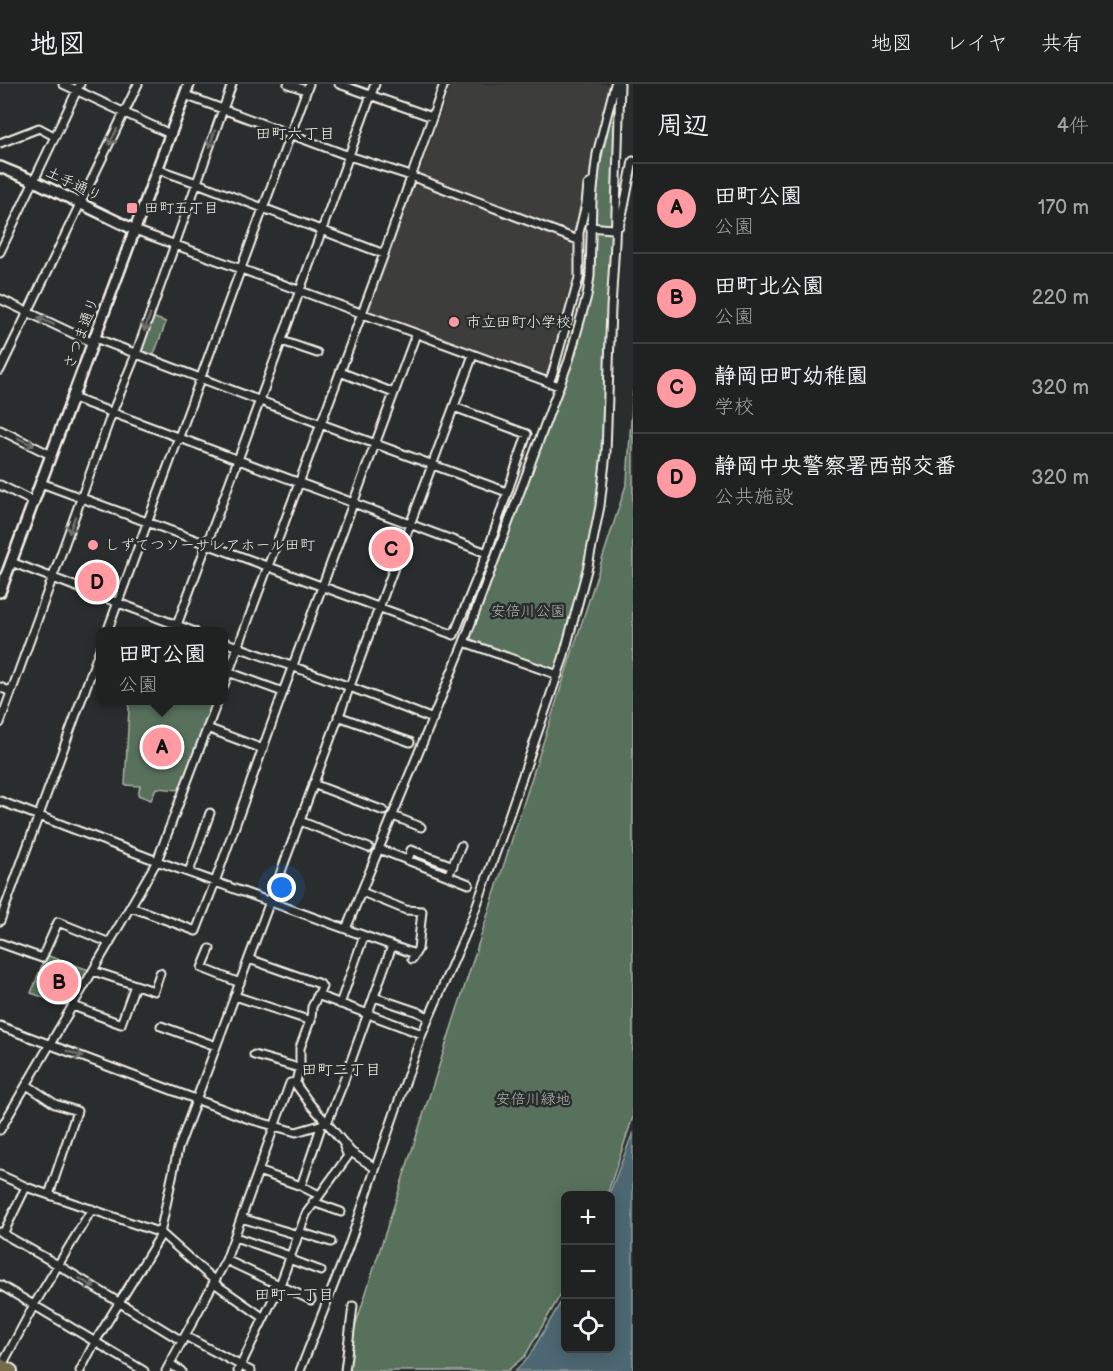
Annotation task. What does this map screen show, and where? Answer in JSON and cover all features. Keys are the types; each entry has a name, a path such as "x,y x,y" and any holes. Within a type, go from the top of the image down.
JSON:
{"main road":[{"path":"180,84 184,95"},
{"name":"さつま通り","path":"0,592 189,84"},
{"name":"土手通り","path":"0,167 135,230"},
{"path":"0,557 11,562"}],"street":[{"path":"63,84 79,87 124,113 170,134"},
{"path":"0,370 138,84"},
{"path":"0,723 112,413 136,354 232,84"},
{"path":"109,627 307,87 288,84"},
{"path":"339,84 432,117"},
{"path":"177,625 375,84"},
{"path":"283,692 228,672 384,254 444,84"},
{"path":"346,929 464,642 572,349 590,276 590,227 597,154 618,84"},
{"path":"300,1371 348,1248 422,1034 471,921 505,828 558,675 588,566 600,506 606,453 618,84"},
{"path":"0,252 3,236 34,181 79,87"},
{"path":"184,95 411,176 578,240"},
{"path":"0,143 39,128 54,136"},
{"path":"590,227 615,228 619,226 633,161"},
{"path":"157,169 384,254"},
{"path":"549,383 579,278 578,240 588,185 594,181"},
{"path":"135,230 559,386"},
{"path":"0,299 94,340 507,492"},
{"path":"131,907 196,931 216,882 283,692 416,334"},
{"path":"282,341 317,353"},
{"path":"80,1371 161,1233 178,1149 473,355"},
{"path":"340,372 394,393"},
{"path":"73,398 487,553"},
{"path":"40,483 454,634 487,553 527,434 454,407"},
{"path":"0,430 51,455"},
{"path":"0,485 34,502"},
{"path":"11,562 182,627"},
{"path":"464,642 558,675"},
{"path":"228,643 433,719"},
{"path":"0,921 96,660"},
{"path":"0,687 11,692"},
{"path":"0,1130 157,861 216,705"},
{"path":"338,716 410,742"},
{"path":"207,728 263,749"},
{"path":"313,784 384,811"},
{"path":"0,801 157,861 392,946 413,956 418,949 422,911 406,910 362,892"},
{"path":"189,872 210,813"},
{"path":"393,816 421,827"},
{"path":"300,821 369,848"},
{"path":"448,876 460,846"},
{"path":"379,849 469,884"},
{"path":"408,860 411,850 453,866"},
{"path":"0,943 42,958 58,922 110,943"},
{"path":"340,1004 364,936"},
{"path":"301,1186 342,1086 392,946"},
{"path":"210,949 202,968 240,982"},
{"path":"249,959 320,984 322,987 312,1007 311,1021 300,1048 297,1086 351,1152 375,1168"},
{"path":"93,971 154,992 160,973"},
{"path":"73,1006 121,1024 135,985"},
{"path":"317,995 422,1034"},
{"path":"235,996 311,1021"},
{"path":"374,997 429,1017"},
{"path":"0,1026 274,1127 296,1132 325,1123"},
{"path":"161,1026 216,1046"},
{"path":"254,1055 299,1068"},
{"path":"181,1371 168,1368 225,1260 290,1083 296,1082"},
{"path":"27,1085 55,1104 77,1112 49,1195"},
{"path":"240,1368 280,1285 306,1214 348,1156 340,1137"},
{"path":"258,1171 319,1195"},
{"path":"0,1175 26,1187 161,1233 215,1282 264,1318"},
{"path":"26,1187 1,1233 184,1339 240,1368 251,1371"},
{"path":"314,1202 341,1212"},
{"path":"3,1368 34,1305 92,1209"},
{"path":"241,1218 331,1242"},
{"path":"235,1237 321,1271"},
{"path":"225,1260 311,1300"},
{"path":"0,1285 144,1371"},
{"path":"345,1371 353,1306"}],"shaded area":[{"path":"451,84 612,84 590,179 586,181 575,236 418,177"},
{"path":"414,183 577,243 577,278 550,376 545,378 367,312"}],"green space":[{"name":"安倍川公園","path":"618,84 603,444 597,504 572,617 556,672 472,643 471,637 577,339 593,233 600,166"},
{"path":"152,317 166,322 153,357 141,353 140,349"},
{"name":"安倍川緑地","path":"633,390 633,1117 608,1191 561,1191 561,1294 525,1356 507,1371 349,1371 353,1333 627,482"},
{"path":"128,705 212,705 180,790 156,788 151,800 138,795 140,786 125,785"},
{"path":"46,955 89,970 68,1006 31,993"}],"water":[{"path":"633,1132 633,1371 515,1371 528,1358 561,1302 561,1353 615,1353 615,1191 611,1191"}],"place":[{"name":"田町五丁目","path":"132,208"},
{"name":"市立田町小学校","path":"454,322"},
{"name":"しずてつソーサレアホール田町","path":"93,545"},
{"name":"静岡田町幼稚園","path":"391,549"},
{"name":"静岡中央警察署西部交番","path":"97,582"},
{"name":"田町公園","path":"162,747"},
{"name":"田町北公園","path":"59,982"}],"district":[{"name":"田町六丁目","path":"295,133"},
{"name":"田町二丁目","path":"341,1069"},
{"name":"田町一丁目","path":"294,1294"}]}
